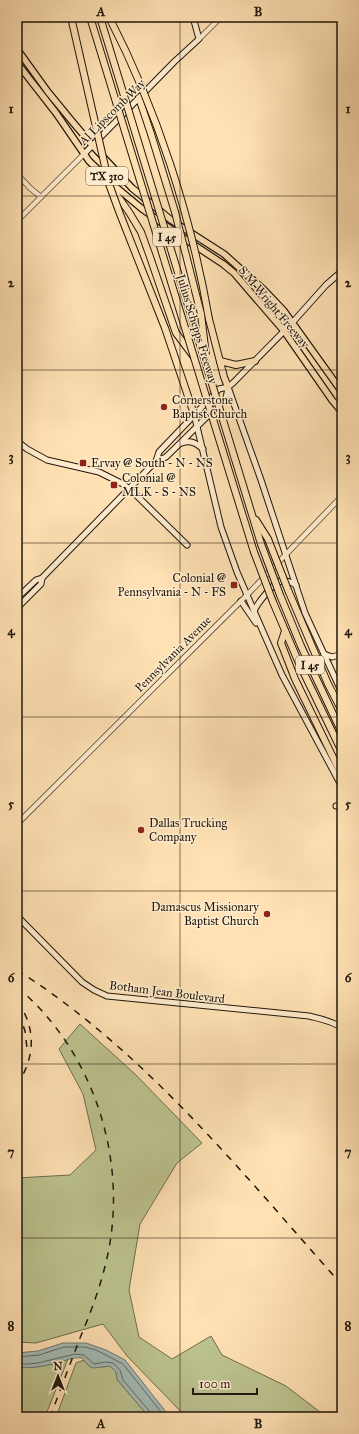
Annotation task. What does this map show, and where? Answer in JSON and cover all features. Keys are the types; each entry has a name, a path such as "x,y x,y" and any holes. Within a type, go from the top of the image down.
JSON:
{"highway":[{"name":"TX 310","path":"71,17 109,184 165,328 194,414"},
{"name":"Julius Schepps Freeway","path":"90,17 254,552 285,631 342,752"},
{"name":"Julius Schepps Freeway","path":"100,17 261,544 301,646 342,733"},
{"path":"109,17 144,96 171,166 197,258 209,319 228,388"},
{"path":"139,98 176,218 201,314 208,372"},
{"path":"102,174 133,219 147,246 176,334 194,357"},
{"path":"220,361 236,365 255,360"},
{"path":"252,514 268,539 288,590 342,711"},
{"path":"285,631 282,643 295,679 342,776"}],"main road":[{"path":"193,17 199,39"},
{"name":"Al Lipscomb Way","path":"84,154 199,39"},
{"name":"S M Wright Freeway","path":"17,49 48,92 92,145 141,197 171,220 224,254 249,275 284,311 342,392"},
{"name":"S M Wright Freeway","path":"17,63 56,113 84,154 102,174 141,208 228,269 284,331 342,412"},
{"path":"17,598 36,580 42,578 156,461 166,457 226,398 228,388 342,270"},
{"path":"156,461 158,452 194,414 219,389 228,388"},
{"name":"Julius Schepps Freeway","path":"228,388 305,613 342,693"},
{"name":"TX 310","path":"194,414 198,425"},
{"path":"198,425 221,527 236,572 261,630 296,703 342,787"},
{"path":"17,441 27,449 47,460 103,474 116,479 129,488 187,545"},
{"path":"181,443 191,441 204,449"},
{"path":"17,608 41,584 42,578"},
{"path":"254,611 256,605 277,583 286,581 296,585"},
{"path":"240,601 261,630"},
{"path":"324,654 332,657 339,655"},
{"name":"Botham Jean Boulevard","path":"17,916 82,982 107,996 309,1016 339,1025 342,1028"}],"street":[{"name":"Al Lipscomb Way","path":"199,39 221,17"},
{"name":"Al Lipscomb Way","path":"17,221 84,154"},
{"path":"17,174 25,184 41,197"},
{"name":"Pennsylvania Avenue","path":"17,824 247,595 342,496"}],"green space":[{"path":"80,1024 136,1075 202,1143 177,1163 140,1224 129,1290 139,1337 172,1359 211,1336 222,1355 286,1386 320,1412 316,1417 186,1417 127,1356 103,1324 36,1343 17,1342 17,1178 70,1175 96,1150 83,1094 59,1049"},
{"path":"68,1359 45,1417 17,1417 17,1367 43,1366"},
{"path":"84,1360 89,1366 110,1366 116,1372 117,1379 120,1383 149,1417 56,1417 76,1363"}],"water":[{"path":"63,1343 86,1343 106,1350 125,1360 170,1417 149,1417 120,1383 117,1379 116,1372 110,1366 93,1368 89,1366 82,1358 73,1358 38,1367 17,1367 17,1353 38,1351"}],"railway":[{"path":"17,970 64,1002 108,1038 150,1076 229,1157 342,1285"},
{"path":"17,987 44,1013 67,1043 85,1075 99,1110 108,1147 113,1184 113,1221 105,1268 92,1308 50,1417"},
{"path":"17,1001 28,1022 31,1032 30,1054 23,1075 17,1085"},
{"path":"19,1013 25,1031 27,1048"}],"place":[{"name":"Cornerstone Baptist Church","path":"164,407"},
{"name":"Ervay @ South - N - NS","path":"83,463"},
{"name":"Colonial @ MLK - S - NS","path":"114,485"},
{"name":"Colonial @ Pennsylvania - N - FS","path":"234,585"},
{"name":"Dallas Trucking Company","path":"141,830"},
{"name":"Damascus Missionary Baptist Church","path":"267,914"}]}
